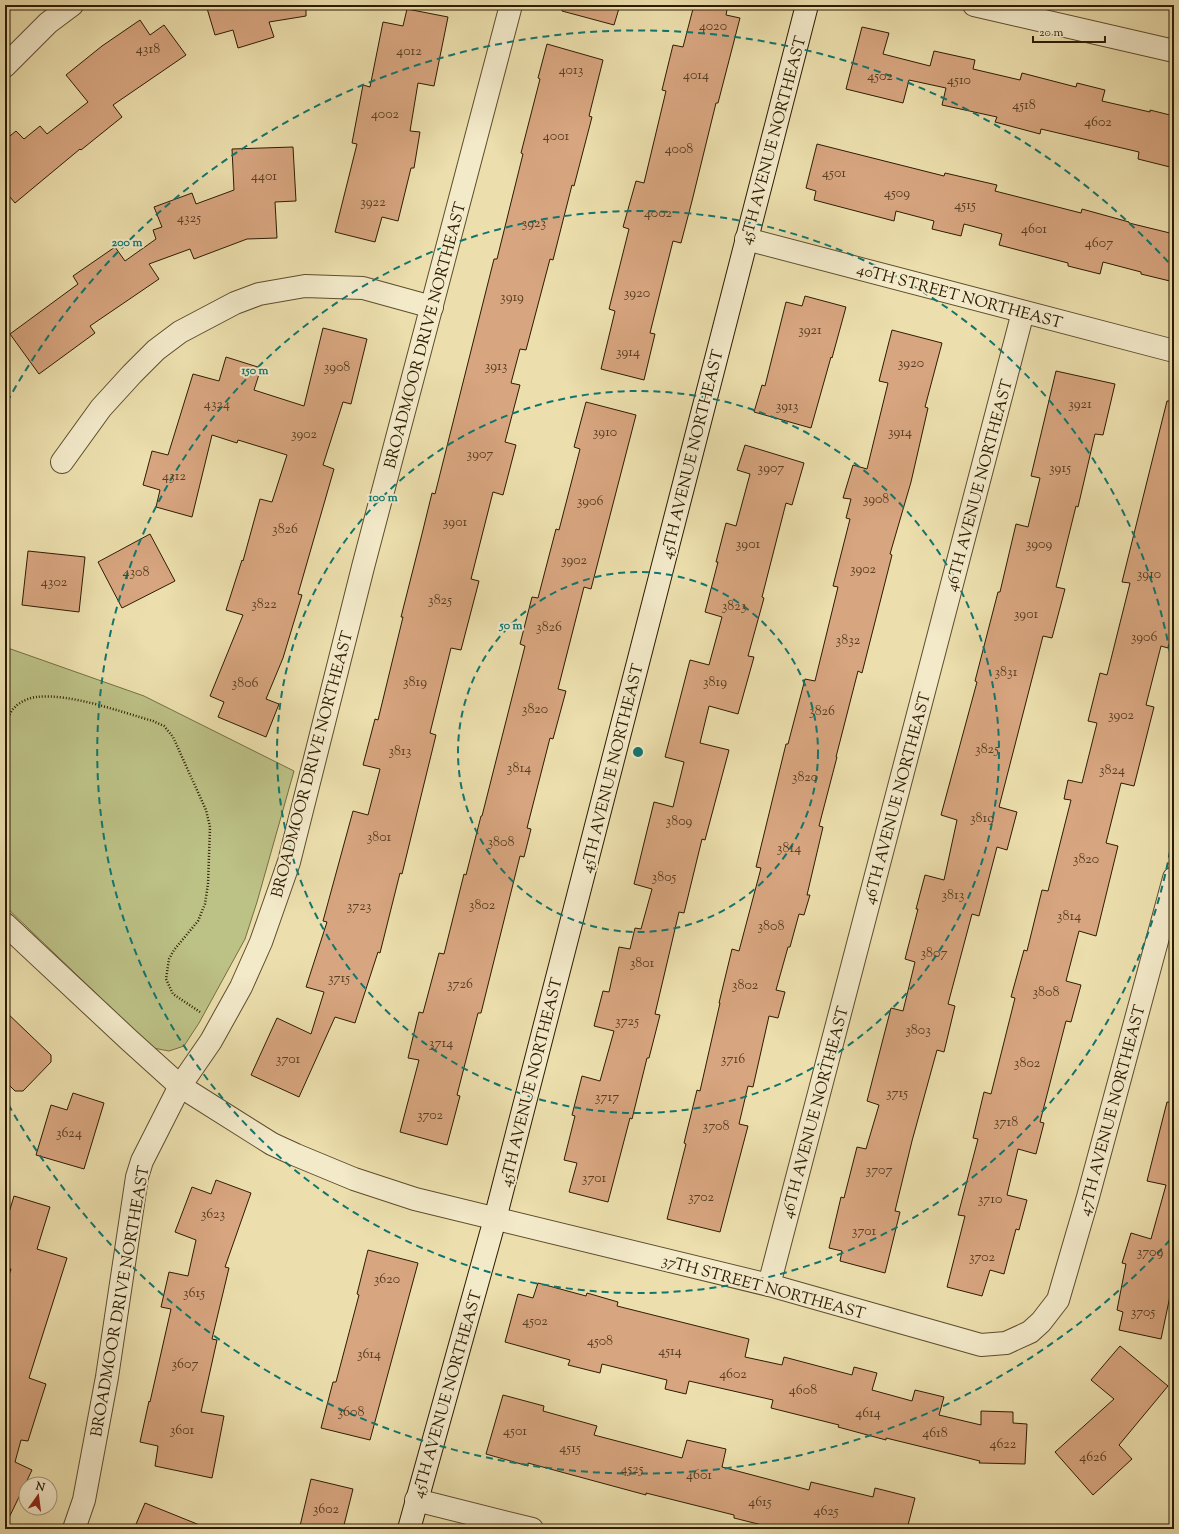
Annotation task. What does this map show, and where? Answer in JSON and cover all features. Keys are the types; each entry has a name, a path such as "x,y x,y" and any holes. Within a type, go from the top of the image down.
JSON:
{"street":[{"path":"5,66 48,23 72,5"},
{"name":"BROADMOOR DRIVE NORTHEAST","path":"74,1529 84,1500 107,1377 137,1177 142,1161 180,1086 220,1025 241,987 261,942 289,862 361,575 511,5"},
{"name":"45TH AVENUE NORTHEAST","path":"409,1529 495,1219 807,5"},
{"path":"974,5 1174,51"},
{"name":"40TH STREET NORTHEAST","path":"746,239 1174,351"},
{"path":"62,462 102,408 132,374 156,350 180,332 235,303 259,294 306,286 363,288 432,307"},
{"name":"46TH AVENUE NORTHEAST","path":"769,1285 1023,312"},
{"name":"47TH AVENUE NORTHEAST","path":"1030,1332 1041,1322 1058,1300 1088,1197 1174,878"},
{"name":"37TH STREET NORTHEAST","path":"5,924 180,1086 272,1144 354,1179 415,1199 769,1285 981,1345 1006,1343 1030,1332"},
{"path":"416,1500 532,1529"}],"path":[{"path":"5,729 14,708 21,703 36,697 58,697 78,700 153,721 164,726 173,737 206,810 210,827 208,884 205,904 198,921 174,950 169,959 166,979 173,994 220,1025"}],"green space":[{"path":"5,647 144,696 294,771 245,939 199,1023 184,1046 169,1051 153,1048 5,906"}],"building":[{"path":"206,5 306,5 306,16 269,22 274,37 238,48 233,30 215,35"},
{"path":"562,5 620,5 614,25 562,11"},
{"path":"694,5 728,5 726,15 740,18 718,103 716,103 681,243 673,241 650,333 655,334 644,380 601,369 615,311 609,309 629,229 623,227 636,181 644,183 666,91 662,90 673,45 683,47"},
{"path":"407,9 448,17 434,86 418,83 410,131 420,132 414,168 411,168 398,221 382,217 375,242 335,232 357,144 352,143 363,85 370,87 383,22 403,26"},
{"path":"140,20 150,35 164,25 186,55 113,105 122,117 81,150 80,149 15,203 5,191 5,140 16,131 24,139 40,126 47,134 88,102 66,75 102,46"},
{"path":"862,27 889,33 883,54 930,66 934,51 975,60 973,69 1020,80 1022,73 1076,87 1077,83 1105,90 1102,101 1174,116 1174,168 1138,159 1139,152 1041,129 1040,134 995,122 997,117 942,105 946,88 909,80 903,103 846,89"},
{"path":"547,44 603,60 589,116 592,117 574,186 572,185 553,260 550,259 526,350 520,349 511,383 520,385 505,442 516,445 503,495 493,492 471,579 479,581 461,650 451,648 430,733 436,735 402,874 400,873 380,953 378,952 355,1023 335,1017 299,1097 251,1075 277,1018 311,1034 324,992 306,987 327,922 323,921 353,811 368,815 380,769 363,765 375,719 378,720 403,617 401,617 432,493 435,494 494,259 497,259 523,154 521,153 540,79 538,78"},
{"path":"817,144 944,176 945,173 997,185 995,191 1081,213 1082,209 1174,234 1174,282 1141,274 1141,272 1103,262 1100,274 1068,266 1068,263 999,245 1002,234 964,224 961,236 932,229 934,221 896,211 894,221 814,200 816,191 806,188"},
{"path":"293,147 296,201 275,202 277,238 247,239 194,259 190,249 149,264 159,279 90,326 95,333 39,374 10,334 78,284 73,276 115,247 125,261 156,239 153,230 162,227 154,207 192,193 196,204 234,190 232,149"},
{"path":"805,296 846,307 811,428 754,412 762,385 765,386 786,302 802,306"},
{"path":"323,328 367,339 351,404 343,402 323,465 334,469 298,594 302,595 283,658 266,699 279,704 266,737 218,717 224,702 210,696 243,615 226,610 242,560 243,561 260,499 272,502 287,455 238,440 237,443 212,435 192,517 156,507 160,490 143,485 152,451 168,455 193,374 219,381 226,357 261,368 254,390 304,406"},
{"path":"892,330 942,343 925,407 928,408 911,482 890,554 892,555 862,673 858,671 819,826 823,827 807,895 810,895 804,915 799,914 776,990 785,992 778,1018 769,1016 753,1087 748,1086 739,1124 748,1126 720,1232 667,1219 686,1144 684,1143 697,1090 700,1091 732,949 739,951 761,868 756,867 786,744 788,744 805,679 815,681 838,587 833,586 850,519 846,518 851,499 843,498 853,465 867,469 888,383 879,381"},
{"path":"1056,371 1115,384 1103,435 1095,434 1078,507 1076,506 1056,587 1065,589 1052,638 1043,636 999,807 1017,812 1007,850 997,847 979,916 972,914 948,1004 955,1006 944,1052 937,1050 912,1141 895,1211 900,1212 885,1273 840,1261 842,1251 829,1248 841,1197 844,1198 857,1147 866,1149 879,1105 867,1101 891,1008 903,1011 915,962 905,959 925,875 944,880 957,820 941,815 977,682 975,681 998,592 1000,592 1016,524 1028,527 1040,478 1031,476"},
{"path":"1167,401 1174,401 1174,626 1168,648 1161,646 1146,705 1154,707 1134,786 1121,783 1106,843 1118,846 1096,936 1079,931 1066,981 1081,985 1071,1022 1066,1021 1040,1122 1044,1123 1036,1154 1018,1149 1007,1195 1027,1200 1019,1230 1016,1229 1004,1274 990,1270 982,1296 947,1287 965,1216 958,1215 978,1139 973,1138 984,1092 991,1094 1015,998 1011,997 1024,950 1027,951 1042,890 1048,891 1071,800 1064,799 1068,780 1082,783 1097,723 1088,721 1100,673 1107,675 1130,583 1122,582"},
{"path":"586,402 636,415 591,589 584,587 558,689 566,691 553,739 550,738 527,828 531,829 524,857 520,856 481,1013 478,1013 457,1095 460,1096 447,1145 400,1132 419,1060 408,1058 419,1012 423,1013 439,953 444,954 464,874 466,875 525,646 520,644 532,597 538,598 556,529 559,530 580,449 574,447"},
{"path":"745,445 804,463 792,505 786,503 762,597 764,598 748,656 754,657 738,714 709,706 700,743 729,750 705,840 702,839 684,913 679,912 655,1014 660,1015 649,1058 647,1058 632,1119 630,1118 608,1202 569,1192 577,1163 564,1160 575,1116 572,1115 582,1076 600,1081 614,1031 594,1026 603,991 609,992 619,947 630,949 635,928 641,929 652,889 634,884 654,802 673,807 684,762 665,757 690,660 709,665 722,617 705,612 726,523 736,526 750,474 737,470"},
{"path":"150,534 175,581 122,608 98,562"},
{"path":"28,551 85,557 79,612 22,605"},
{"path":"5,1011 51,1055 51,1062 23,1091 15,1091 5,1081"},
{"path":"73,1093 104,1103 84,1169 36,1155 51,1105 67,1110"},
{"path":"1167,1102 1174,1103 1174,1277 1161,1339 1119,1330 1123,1312 1117,1310 1126,1264 1122,1263 1131,1233 1151,1239 1166,1185 1147,1181"},
{"path":"216,1180 251,1193 225,1267 229,1268 212,1339 217,1340 201,1412 224,1416 212,1478 155,1466 158,1446 140,1442 171,1309 161,1307 169,1272 188,1276 196,1240 175,1232 192,1187 211,1194"},
{"path":"14,1196 50,1207 37,1249 67,1258 29,1378 46,1384 28,1441 21,1440 15,1462 32,1470 29,1476 18,1476 18,1499 5,1526 5,1288 11,1269 5,1268 5,1226"},
{"path":"368,1250 418,1263 370,1440 321,1428 333,1382 336,1382 359,1295 357,1294"},
{"path":"538,1283 586,1296 587,1293 618,1302 617,1306 749,1339 745,1357 782,1365 784,1357 852,1375 854,1367 877,1373 872,1390 912,1401 915,1390 944,1397 939,1415 981,1425 981,1411 1013,1412 1013,1423 1027,1424 1025,1464 979,1463 980,1461 886,1438 886,1440 838,1427 839,1425 771,1408 773,1400 689,1381 686,1394 665,1389 667,1380 602,1364 600,1373 568,1365 570,1360 505,1342 518,1294 533,1298"},
{"path":"1120,1346 1168,1386 1119,1445 1132,1459 1093,1495 1055,1452 1114,1399 1091,1380"},
{"path":"503,1395 544,1406 543,1411 597,1426 594,1435 682,1458 687,1440 726,1449 722,1467 809,1490 811,1482 873,1497 875,1488 915,1498 907,1529 778,1529 734,1518 734,1515 646,1493 646,1495 528,1463 528,1466 486,1454"},
{"path":"311,1479 353,1489 343,1529 312,1529 300,1526"},
{"path":"145,1503 207,1528 207,1529 134,1529"}]}
